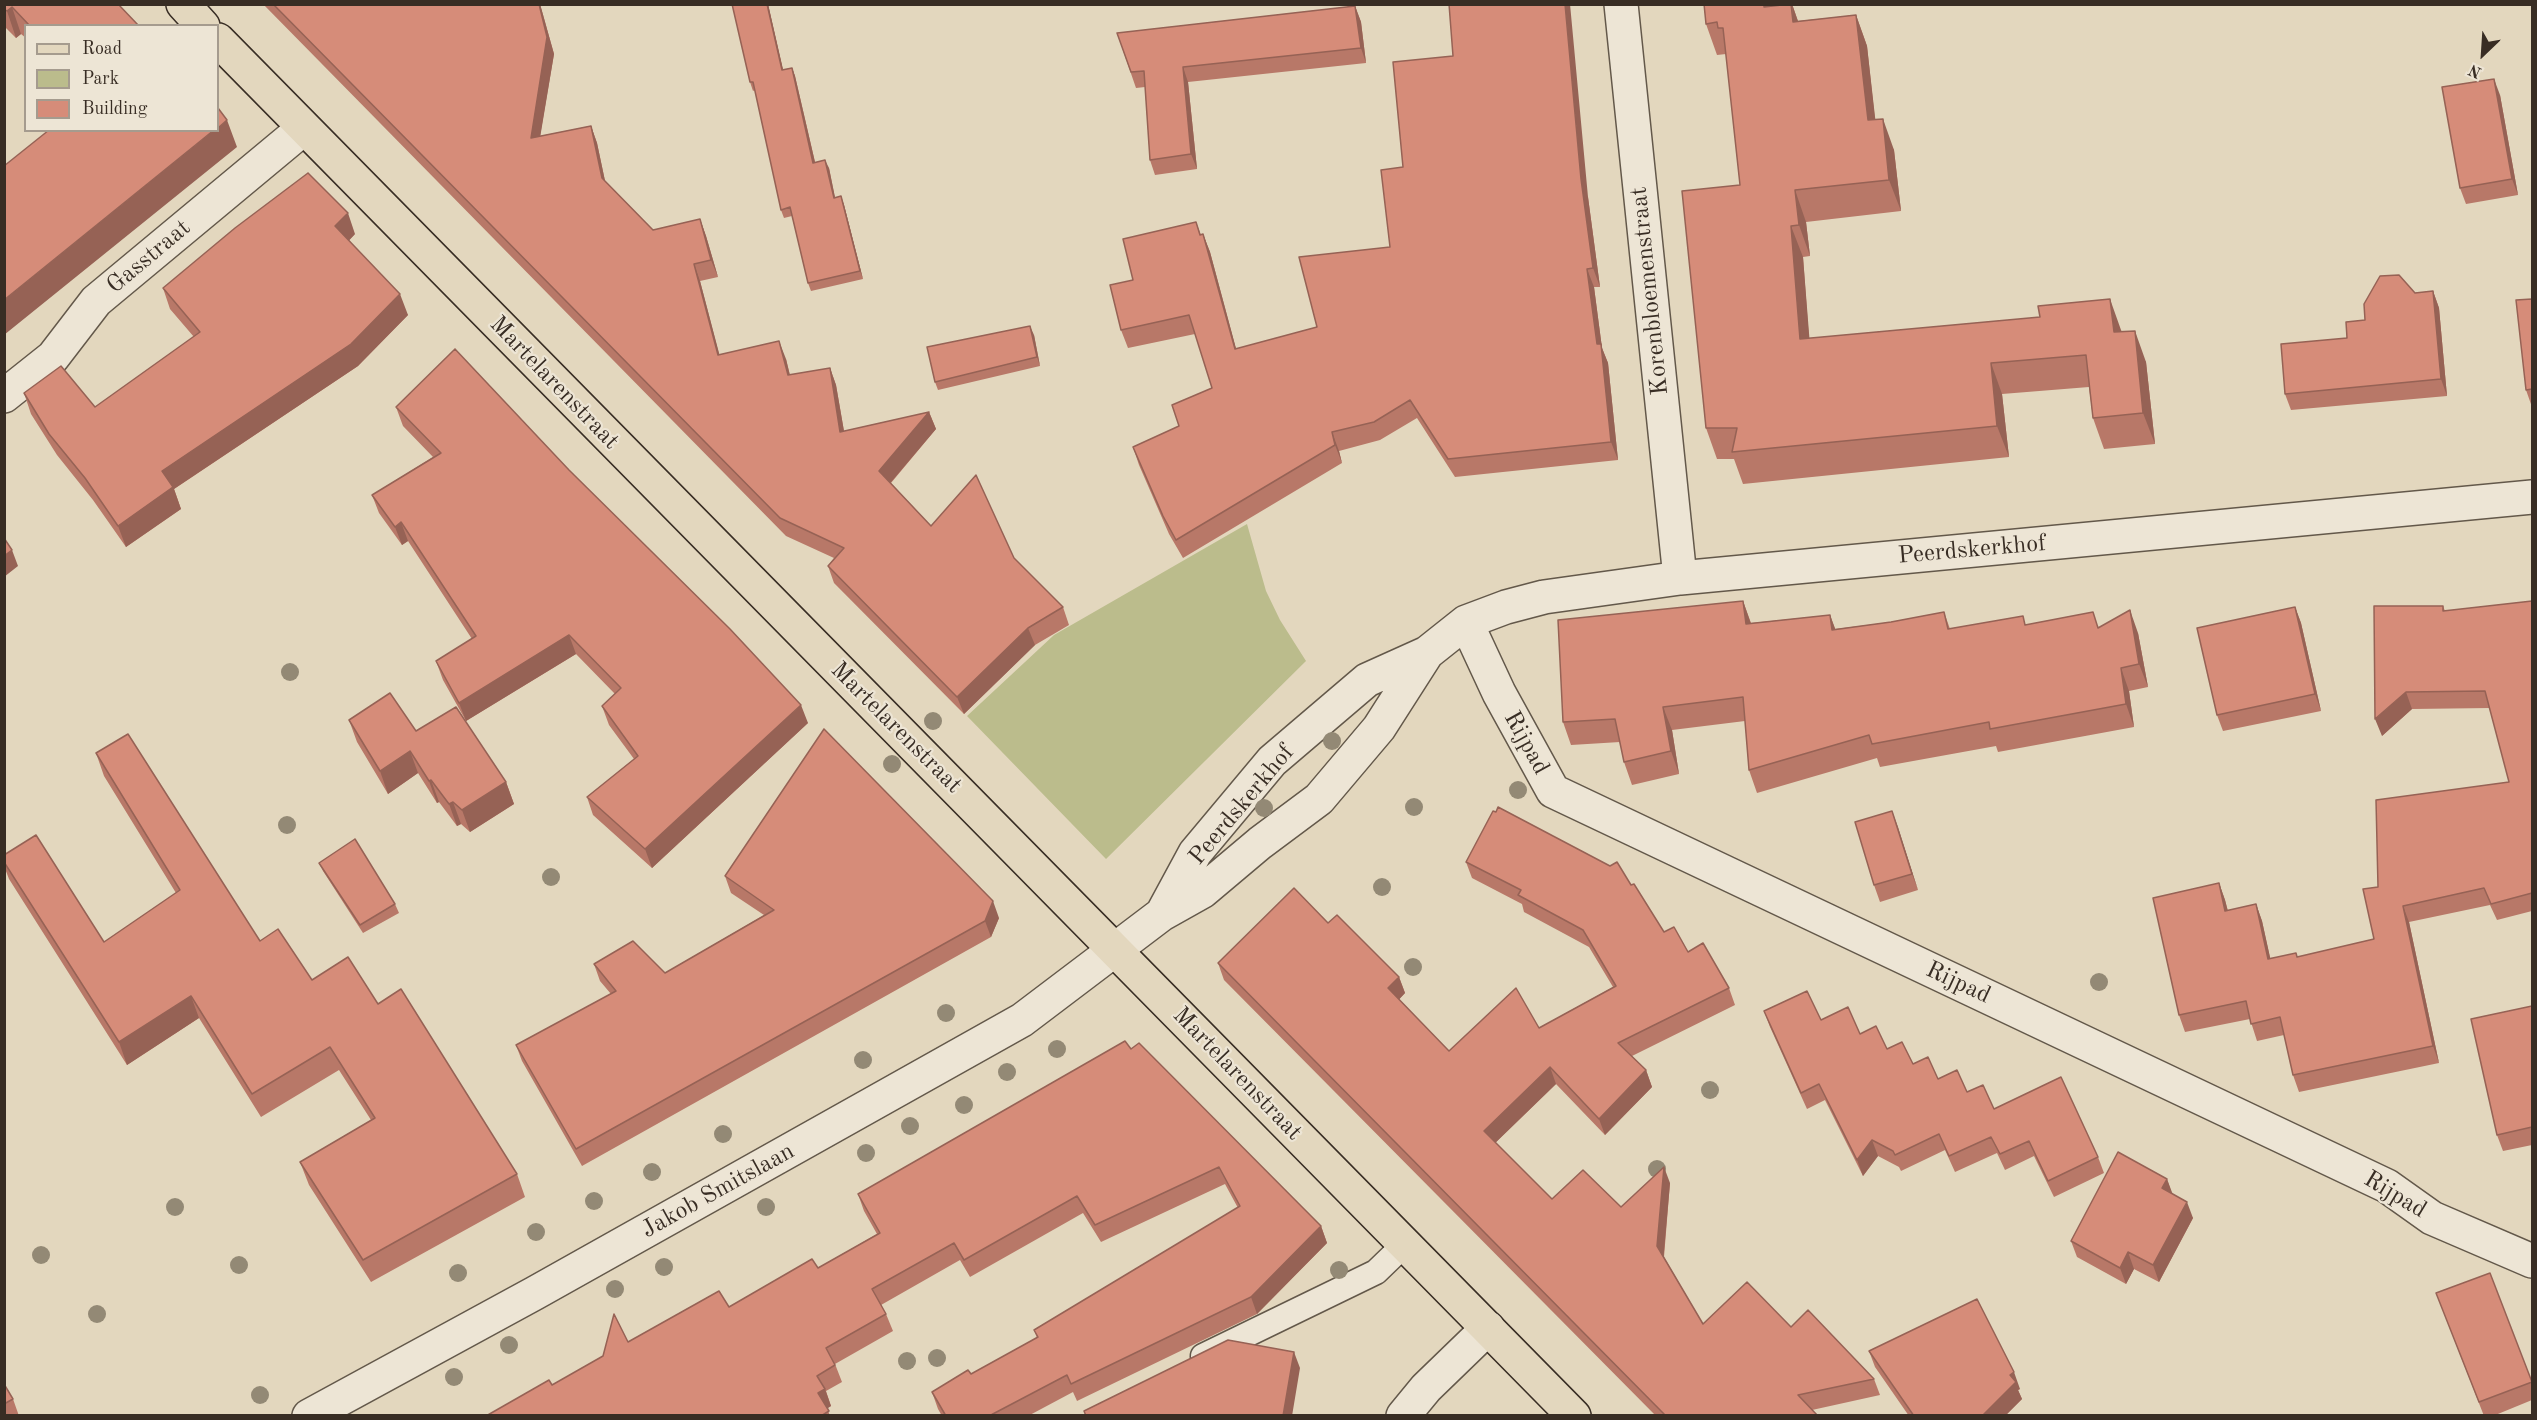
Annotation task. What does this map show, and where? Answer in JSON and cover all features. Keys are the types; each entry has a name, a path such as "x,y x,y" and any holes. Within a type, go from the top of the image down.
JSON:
{"main road":[{"path":"183,4 201,24"},
{"name":"Martelarenstraat","path":"219,41 1574,1416"}],"street":[{"name":"Korenbloemenstraat","path":"1621,4 1680,578"},
{"name":"Gasstraat","path":"4,396 53,357 96,301 304,128"},
{"name":"Peerdskerkhof","path":"1162,914 1195,853 1272,761 1366,680 1427,653 1466,622 1506,607 1544,597 1680,578 2532,497"},
{"name":"Rijpad","path":"1466,622 1499,693 1553,791 2388,1186 2432,1218 2532,1261"},
{"name":"Peerdskerkhof","path":"1115,949 1162,914 1203,891 1260,843 1319,799 1379,728 1427,653"},
{"name":"Jakob Smitslaan","path":"309,1416 535,1293 1023,1020 1115,949"},
{"path":"1403,1416 1426,1388 1488,1328"}],"lane":[{"path":"1185,1364 1376,1272 1405,1244"}],"green space":[{"path":"1247,524 1266,591 1280,620 1306,661 1106,859 967,716 1054,635"}],"building":[{"path":"4,4 118,4 137,24 28,24 12,7 7,11 4,9"},
{"path":"273,4 539,4 547,37 531,138 591,126 602,178 653,230 700,219 711,260 694,264 718,355 779,341 788,375 830,368 840,432 929,412 879,471 931,526 976,475 1014,558 1063,607 1028,628 957,697 828,566 844,548 780,518"},
{"path":"732,4 767,4 782,70 792,68 813,163 825,160 834,198 841,196 860,271 808,283 790,207 781,210 753,82 750,82"},
{"path":"1449,4 1565,4 1581,179 1593,268 1587,269 1597,344 1601,344 1611,442 1448,459 1410,400 1374,422 1332,432 1335,445 1176,540 1133,447 1179,426 1172,405 1212,388 1189,315 1121,330 1110,285 1133,280 1123,239 1196,222 1200,235 1203,234 1235,349 1317,327 1299,257 1390,247 1381,170 1403,167 1393,62 1453,56"},
{"path":"1704,4 1764,4 1764,7 1791,4 1793,22 1856,15 1868,120 1883,119 1889,180 1795,190 1799,225 1791,226 1800,339 2040,317 2038,306 2110,299 2114,332 2135,331 2143,413 2093,418 2086,355 1991,363 1997,426 1732,452 1737,428 1706,428 1682,191 1740,185 1723,28 1718,28 1717,22 1706,24"},
{"path":"1355,6 1361,48 1183,67 1191,154 1150,160 1144,71 1131,72 1117,33"},
{"path":"2494,79 2512,179 2460,188 2442,87"},
{"path":"219,109 227,120 219,127"},
{"path":"46,132 212,132 4,300 4,166"},
{"path":"308,173 348,213 335,226 400,294 351,344 162,471 173,487 118,526 85,478 49,434 24,393 61,366 95,407 200,332 163,288 235,228"},
{"path":"2399,275 2415,293 2433,291 2441,379 2285,394 2281,344 2347,338 2346,322 2365,320 2364,304 2380,276"},
{"path":"2532,299 2532,389 2526,390 2516,300"},
{"path":"1030,326 1037,357 935,382 927,347"},
{"path":"455,349 569,470 730,629 801,705 645,849 587,797 638,756 602,706 621,688 569,635 459,703 436,661 476,636 401,522 395,527 372,495 441,453 396,407"},
{"path":"4,538 12,550 4,556"},
{"path":"1743,601 1746,624 1830,615 1832,630 1944,612 1948,629 2023,616 2025,625 2093,612 2098,628 2130,610 2139,664 2121,668 2126,704 1990,729 1989,722 1872,744 1869,735 1749,770 1743,697 1663,707 1671,751 1624,762 1615,719 1563,722 1558,620"},
{"path":"2532,601 2532,893 2491,904 2484,888 2403,906 2433,1046 2293,1075 2280,1017 2251,1024 2246,1001 2179,1015 2153,898 2219,883 2225,911 2256,904 2268,959 2296,953 2297,957 2374,939 2363,889 2378,887 2376,800 2509,782 2485,691 2406,692 2375,719 2374,606 2443,606 2443,611"},
{"path":"2295,607 2315,694 2217,715 2197,628"},
{"path":"390,693 416,731 456,707 506,782 462,810 453,802 449,804 431,780 429,781 410,751 380,771 349,720"},
{"path":"824,729 993,901 985,921 576,1149 516,1045 616,991 594,964 633,941 665,973 774,910 725,876"},
{"path":"128,734 260,941 278,929 312,980 348,957 378,1004 401,989 517,1174 363,1260 300,1162 375,1118 330,1047 252,1094 191,996 119,1042 4,862 4,855 36,835 104,942 180,890 96,753"},
{"path":"1498,807 1610,866 1617,862 1631,885 1634,884 1664,932 1674,927 1688,952 1703,943 1729,988 1618,1043 1646,1070 1599,1119 1550,1067 1484,1131 1552,1199 1583,1170 1621,1207 1664,1167 1657,1246 1703,1324 1747,1282 1791,1327 1808,1310 1874,1379 1798,1395 1818,1416 1666,1416 1218,963 1294,888 1328,923 1337,915 1399,977 1388,988 1449,1051 1516,988 1539,1028 1616,986 1583,930 1518,895 1521,890 1466,862 1493,811 1496,812"},
{"path":"1892,811 1912,874 1874,885 1855,822"},
{"path":"355,839 395,904 360,925 319,863"},
{"path":"1807,991 1821,1020 1848,1007 1860,1034 1876,1026 1887,1049 1902,1042 1913,1064 1928,1057 1938,1079 1957,1070 1967,1092 1983,1085 1994,1109 2061,1077 2098,1157 2048,1181 2029,1141 2000,1154 1991,1137 1949,1156 1939,1134 1895,1155 1893,1151 1872,1140 1857,1160 1819,1084 1801,1093 1764,1011"},
{"path":"2532,1006 2532,1127 2497,1135 2471,1019"},
{"path":"1125,1041 1131,1049 1139,1043 1321,1226 1251,1297 1071,1384 1067,1375 989,1416 946,1416 932,1392 968,1370 971,1374 1038,1337 1034,1330 1240,1206 1219,1167 1095,1225 1077,1196 964,1260 954,1243 872,1289 886,1314 826,1348 835,1365 817,1376 825,1389 818,1393 829,1411 821,1416 486,1416 549,1380 552,1385 603,1356 614,1314 628,1342 719,1291 729,1307 812,1259 818,1268 880,1233 858,1194"},
{"path":"2118,1152 2167,1179 2162,1188 2187,1202 2153,1265 2128,1252 2120,1268 2071,1241"},
{"path":"2490,1273 2532,1382 2479,1402 2436,1293"},
{"path":"1977,1299 2014,1372 2010,1375 2016,1382 1982,1416 1914,1416 1869,1351"},
{"path":"1228,1340 1294,1352 1283,1416 1086,1416 1084,1411"},
{"path":"4,1384 13,1399 4,1404"}]}
